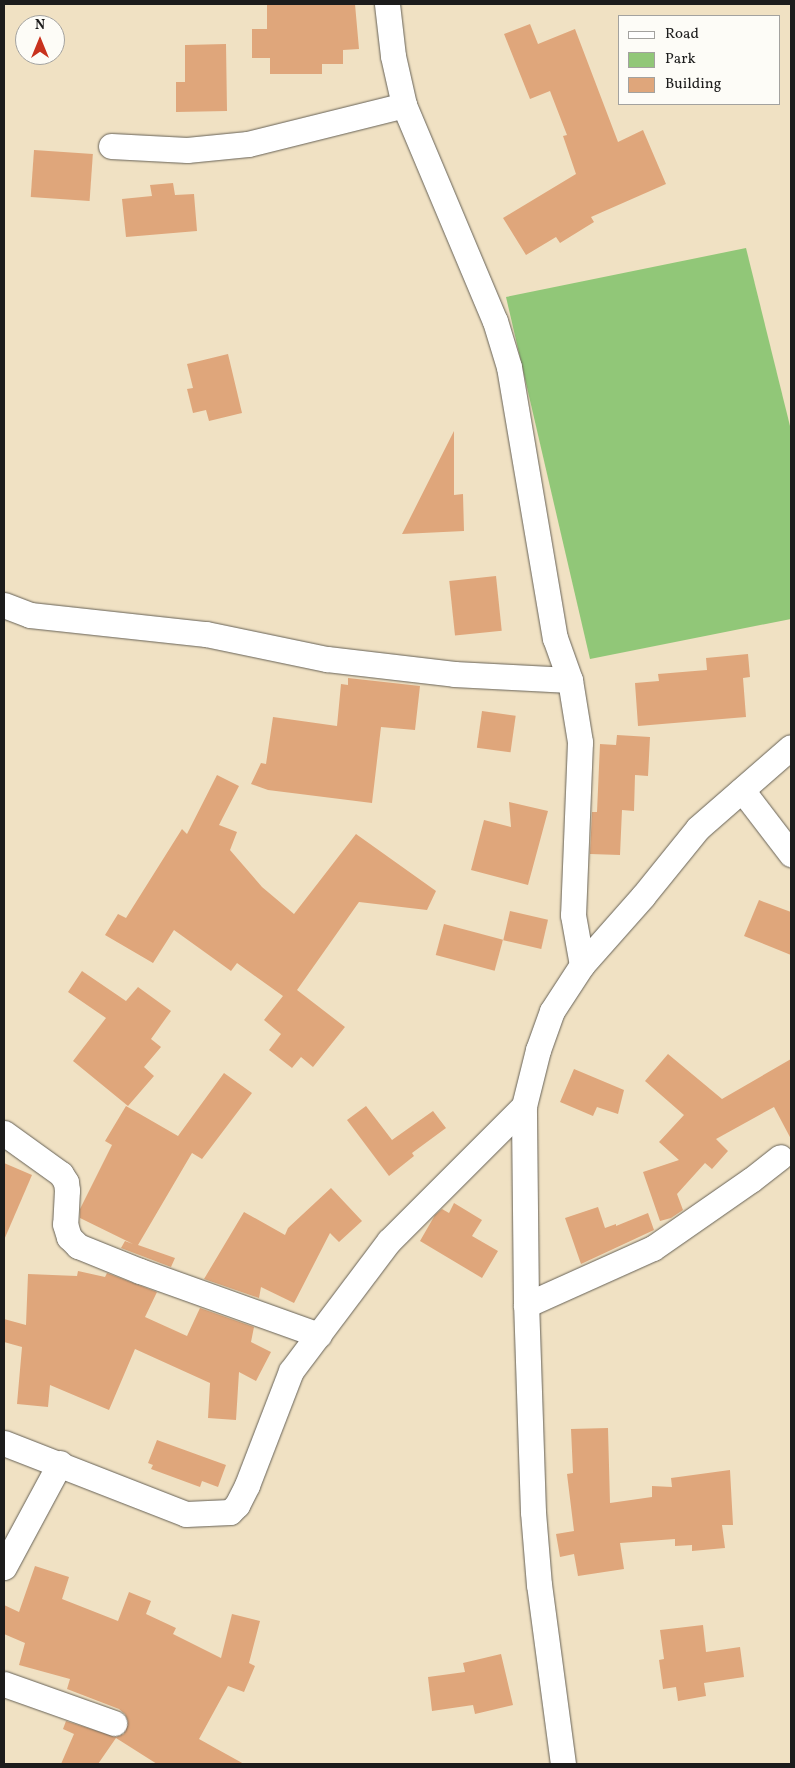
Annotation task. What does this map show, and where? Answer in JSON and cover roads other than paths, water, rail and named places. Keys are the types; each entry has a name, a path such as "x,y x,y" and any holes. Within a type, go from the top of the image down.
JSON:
{"street":[{"path":"387,4 393,56 404,104 495,321 506,358 556,638 570,680 580,742 573,915 582,965"},
{"path":"111,146 187,150 248,144 404,104"},
{"path":"4,605 30,614 206,634 327,659 454,674 570,680"},
{"path":"563,1764 538,1576 533,1512 526,1305 524,1106 538,1050 552,1011 582,965 643,896 698,828 791,747"},
{"path":"742,790 791,854"},
{"path":"4,1442 186,1514 230,1512 237,1506 247,1486 292,1371 390,1241 524,1106"},
{"path":"4,1133 61,1174 66,1182 66,1224 69,1237 78,1246 140,1271 319,1335"},
{"path":"526,1305 654,1248 751,1180 780,1157"},
{"path":"4,1567 60,1463"},
{"path":"4,1684 114,1723"}]}
